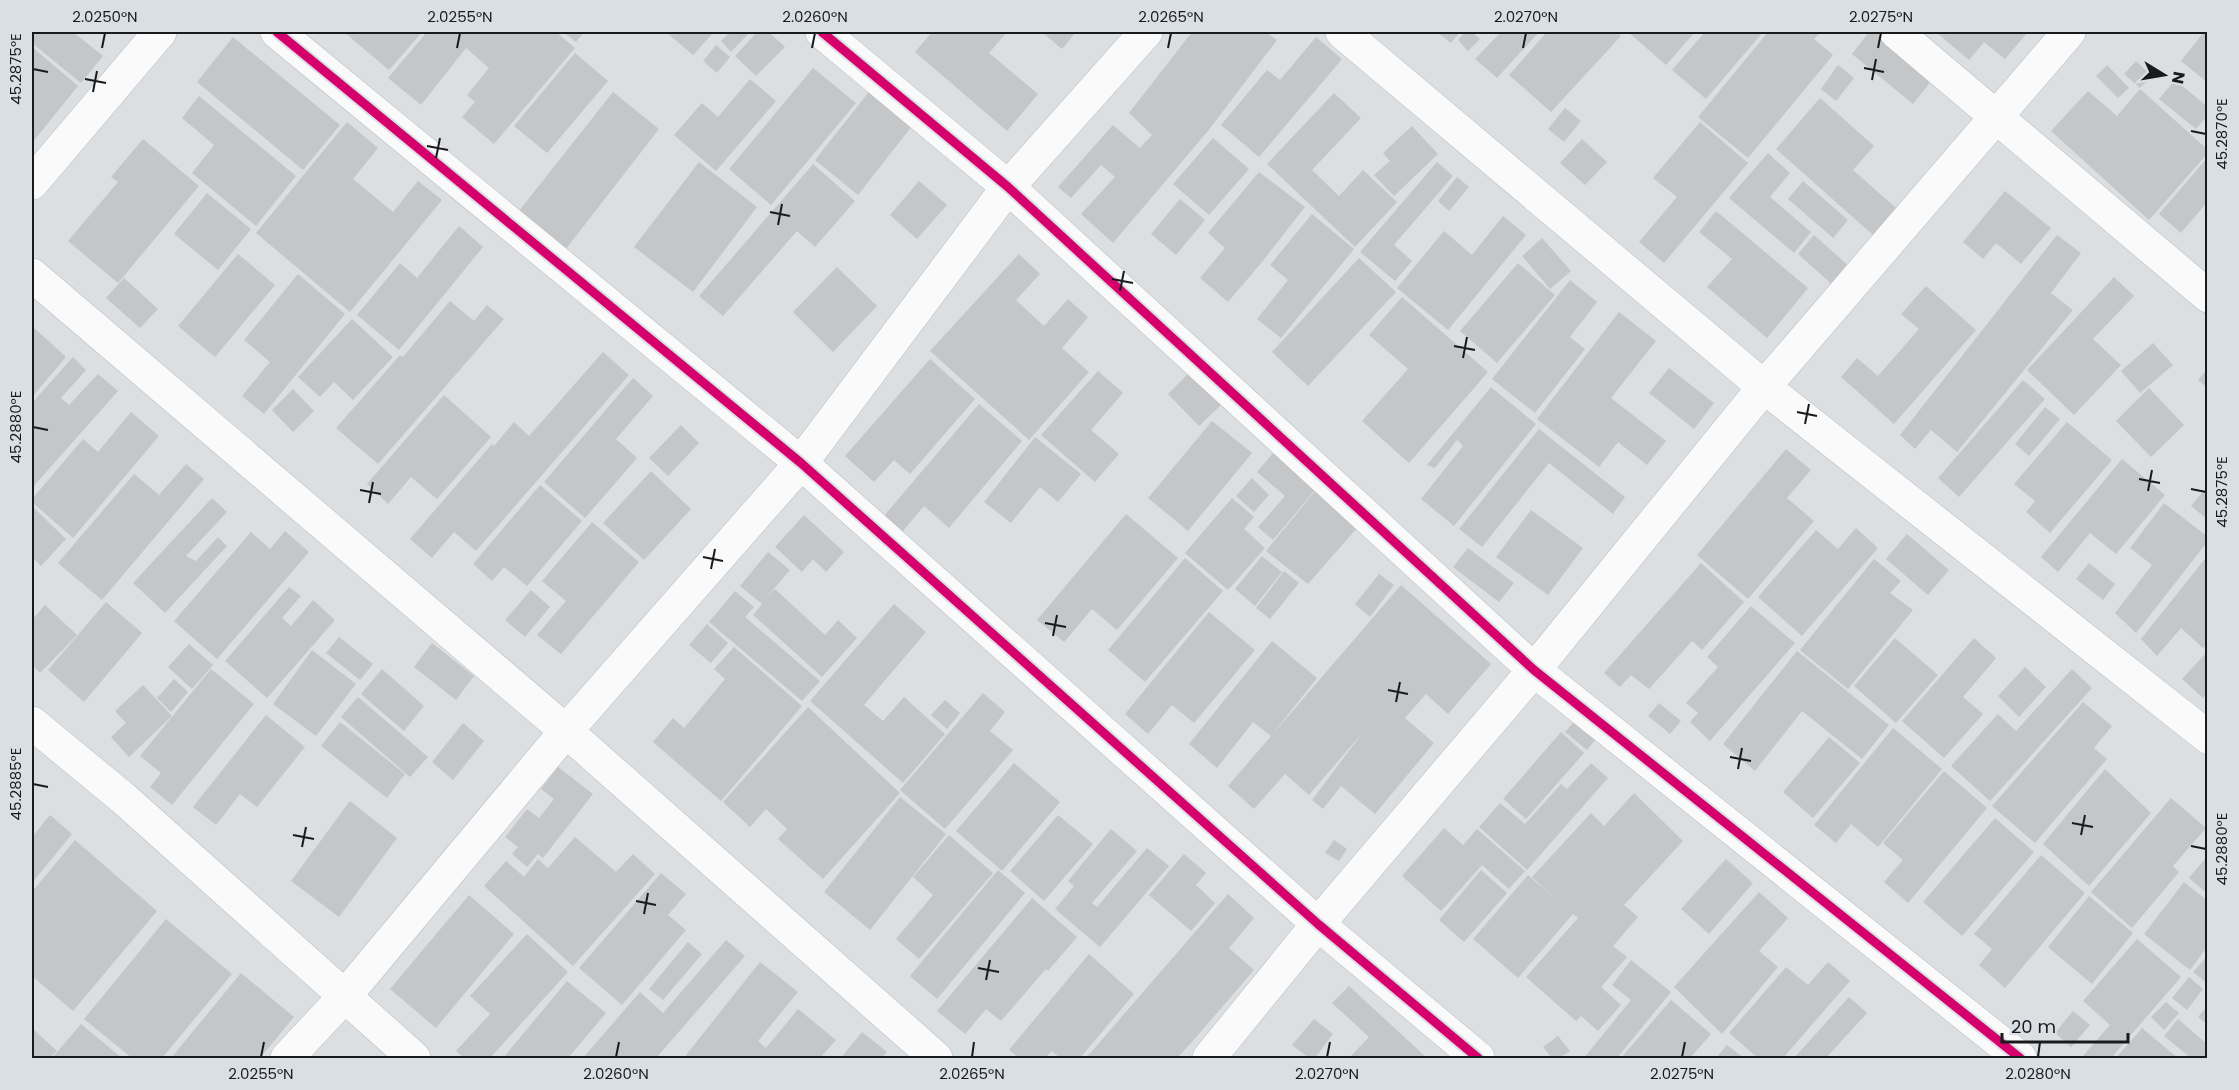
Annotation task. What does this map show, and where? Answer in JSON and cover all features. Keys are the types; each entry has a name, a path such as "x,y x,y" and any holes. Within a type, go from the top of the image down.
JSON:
{"street":[{"path":"32,183 160,32"},
{"path":"276,32 801,463 1318,924 1478,1059"},
{"path":"822,32 1008,187 1534,670 2020,1059"},
{"path":"287,1059 345,996 566,730 801,463 1008,187 1146,32"},
{"path":"1342,32 1764,387 2208,737"},
{"path":"1896,32 2208,296"},
{"path":"1209,1059 1318,924 1534,670 1764,387 2069,32"},
{"path":"32,274 566,730 936,1059"},
{"path":"32,723 123,798 414,1059"}],"building":[{"path":"32,32 73,32 103,56 81,83 32,43"},
{"path":"344,32 422,32 389,70"},
{"path":"427,32 556,32 575,48 494,144 462,117 475,102 467,95 489,68 466,48 421,105 388,78"},
{"path":"563,32 584,32 576,42"},
{"path":"666,32 714,32 693,55"},
{"path":"730,32 750,32 731,52 721,41"},
{"path":"757,32 769,32 785,47 756,76 735,56"},
{"path":"932,32 1007,32 989,53 1038,94 1007,131 915,52"},
{"path":"1042,32 1076,32 1062,49"},
{"path":"1192,32 1266,32 1277,40 1208,131 1113,243 1081,214 1115,177 1101,165 1071,198 1058,187 1113,125 1140,148 1152,135 1129,113"},
{"path":"1441,32 1460,32 1451,43 1439,34"},
{"path":"1465,32 1472,32 1480,39 1468,51 1458,40"},
{"path":"1501,32 1539,32 1497,78 1475,59"},
{"path":"1547,32 1617,32 1621,36 1551,112 1509,75"},
{"path":"1628,32 1695,32 1666,65"},
{"path":"1705,32 1763,32 1706,99 1672,70"},
{"path":"1768,32 1821,32 1814,39 1833,55 1748,158 1698,117"},
{"path":"1869,32 1882,32 1936,75 1913,104 1852,54"},
{"path":"1936,32 2028,32 2005,59 1984,42 1969,60"},
{"path":"2204,32 2208,32 2208,83 2181,61"},
{"path":"233,37 340,125 303,170 197,82"},
{"path":"1316,37 1342,59 1259,157 1221,125 1267,70 1280,80"},
{"path":"716,45 730,57 717,73 703,61"},
{"path":"32,47 78,86 32,143"},
{"path":"575,53 608,81 547,153 514,126"},
{"path":"2136,61 2152,76 2140,88 2124,74"},
{"path":"1838,65 1854,78 1836,101 1821,89"},
{"path":"2107,65 2129,88 2118,98 2096,76"},
{"path":"813,68 856,103 771,205 729,169"},
{"path":"750,79 776,101 716,171 674,135 702,103 718,117"},
{"path":"2175,80 2208,107 2208,115 2196,129 2159,99"},
{"path":"2140,89 2208,150 2208,153 2149,220 2051,131 2088,91 2117,116"},
{"path":"613,92 659,129 562,254 515,216"},
{"path":"869,92 912,126 858,195 815,160"},
{"path":"1334,93 1361,118 1312,170 1339,196 1363,170 1397,202 1355,247 1267,164"},
{"path":"199,96 296,176 256,226 192,173 214,145 182,118"},
{"path":"1820,98 1874,146 1853,170 1896,208 1873,235 1776,149"},
{"path":"1565,108 1581,121 1564,142 1548,129"},
{"path":"347,122 378,148 353,179 393,212 418,181 442,200 350,312 256,233"},
{"path":"1700,122 1748,163 1664,263 1639,242 1677,197 1653,178"},
{"path":"1412,126 1438,154 1394,196 1374,175 1390,161 1383,153"},
{"path":"1213,138 1249,169 1209,215 1173,184"},
{"path":"143,139 199,186 118,283 68,241 118,182 111,177"},
{"path":"1582,139 1607,162 1585,185 1560,163"},
{"path":"1768,153 1790,173 1770,197 1811,232 1794,253 1729,198"},
{"path":"2208,157 2208,201 2181,233 2159,214"},
{"path":"699,162 757,207 693,292 634,247"},
{"path":"1437,162 1453,176 1394,245 1412,261 1395,281 1360,252"},
{"path":"813,164 855,201 815,247 797,231 723,316 699,296"},
{"path":"1259,172 1305,207 1228,302 1200,278 1225,248 1208,233"},
{"path":"1457,177 1469,187 1449,211 1438,201"},
{"path":"919,181 947,205 917,239 890,215"},
{"path":"1803,181 1848,220 1833,238 1788,199"},
{"path":"2005,191 2051,228 2021,264 1996,243 1983,259 1963,242"},
{"path":"207,193 251,229 218,270 174,234"},
{"path":"1180,199 1205,220 1176,255 1151,234"},
{"path":"1716,211 1808,288 1767,338 1707,287 1732,259 1699,232"},
{"path":"1312,214 1354,249 1281,338 1257,319 1288,280 1270,265"},
{"path":"1503,216 1526,235 1448,330 1397,288 1444,231 1472,255"},
{"path":"459,226 483,247 399,350 357,315 400,263 417,278"},
{"path":"1814,235 1851,268 1835,287 1798,254"},
{"path":"2057,235 2081,253 2051,293 2073,310 1957,452 1931,430 1915,449 1900,435"},
{"path":"1542,238 1571,271 1550,289 1522,256"},
{"path":"238,254 275,285 215,357 178,326"},
{"path":"1019,254 1040,274 1016,300 1044,326 1068,299 1088,317 1062,348 1089,372 1029,440 930,351"},
{"path":"1359,258 1396,292 1308,386 1272,352"},
{"path":"1518,263 1555,295 1497,363 1460,331"},
{"path":"837,267 877,306 833,352 793,312"},
{"path":"298,274 345,314 264,414 242,396 270,362 244,340"},
{"path":"2114,277 2134,296 2093,339 2121,365 2074,415 2027,370"},
{"path":"124,278 158,309 140,328 106,298"},
{"path":"1570,280 1597,302 1570,337 1585,349 1535,413 1492,379"},
{"path":"1926,286 1976,330 1894,424 1841,377 1857,358 1878,376 1919,329 1901,314"},
{"path":"1402,297 1488,372 1409,463 1362,421 1408,369 1369,335"},
{"path":"450,301 474,321 487,305 504,319 378,464 336,428 400,355 403,357"},
{"path":"1619,312 1656,341 1611,398 1666,441 1647,465 1618,442 1599,467 1537,419"},
{"path":"352,319 393,357 353,400 334,382 320,397 298,377"},
{"path":"32,326 66,357 32,397"},
{"path":"2153,343 2173,365 2140,393 2121,371"},
{"path":"603,352 629,375 476,551 454,532 432,558 410,539 492,444 494,446 514,422 529,436"},
{"path":"73,357 86,370 61,398 69,405 98,374 118,391 32,488 32,403"},
{"path":"930,359 975,399 910,474 894,460 874,482 845,456"},
{"path":"1669,368 1714,403 1694,429 1649,393"},
{"path":"2208,368 2208,388 2198,380"},
{"path":"1192,370 1224,402 1199,426 1168,394"},
{"path":"1098,371 1123,393 1091,430 1119,454 1095,482 1041,435"},
{"path":"633,378 653,396 616,439 637,458 585,518 544,482"},
{"path":"2023,380 2045,399 1959,497 1938,478"},
{"path":"1491,387 1536,424 1454,526 1421,499 1463,446 1457,440 1435,468 1427,465"},
{"path":"2149,388 2184,425 2151,457 2116,421"},
{"path":"293,389 314,411 293,432 272,410"},
{"path":"444,395 491,437 437,499 411,477 388,504 367,484"},
{"path":"979,404 1022,441 949,528 924,506 902,532 884,516"},
{"path":"2045,407 2060,419 2029,456 2015,444"},
{"path":"131,412 159,436 73,538 32,502 32,499 83,439 98,452"},
{"path":"1212,421 1252,453 1188,531 1148,498"},
{"path":"2067,422 2112,460 2050,533 2026,512 2035,501 2014,484"},
{"path":"681,425 699,443 668,476 649,458"},
{"path":"1539,429 1625,497 1613,514 1549,463 1482,547 1459,529"},
{"path":"1035,437 1081,474 1058,502 1040,487 1011,523 984,502"},
{"path":"1279,446 1321,483 1273,540 1258,527 1285,496 1257,472"},
{"path":"1786,449 1811,470 1787,498 1814,521 1748,599 1697,555"},
{"path":"2122,459 2165,495 2116,554 2090,533 2058,572 2041,557"},
{"path":"186,464 204,479 102,600 58,563 134,474 159,495"},
{"path":"651,471 691,509 644,560 603,523"},
{"path":"1252,478 1269,495 1254,512 1236,496"},
{"path":"540,485 582,521 527,586 504,567 492,581 473,564"},
{"path":"2205,489 2208,492 2208,520 2191,506"},
{"path":"1316,490 1357,528 1308,584 1266,551"},
{"path":"212,498 227,512 186,556 196,561 218,537 227,546 165,613 133,583"},
{"path":"1232,498 1254,517 1244,529 1265,548 1228,590 1185,553"},
{"path":"2164,503 2208,537 2208,541 2136,633 2115,613 2152,565 2130,548"},
{"path":"32,506 66,539 41,566 32,557"},
{"path":"1531,510 1583,548 1548,595 1496,557"},
{"path":"1126,514 1178,558 1117,630 1092,609 1064,642 1037,620"},
{"path":"804,515 844,552 826,572 813,559 802,572 775,547"},
{"path":"592,522 639,562 561,654 537,635 566,601 542,581"},
{"path":"1856,528 1878,548 1802,636 1758,597 1816,530 1838,549"},
{"path":"285,531 309,552 217,659 174,621 251,532 270,549"},
{"path":"1907,534 1949,570 1928,595 1886,559"},
{"path":"1468,548 1514,583 1499,602 1453,567"},
{"path":"768,552 790,570 766,598 775,589 825,635 838,620 857,638 822,677 753,615 762,604 740,586"},
{"path":"2208,555 2208,643 2203,648 2181,628 2157,656 2141,639"},
{"path":"1262,556 1282,572 1255,606 1235,589"},
{"path":"1185,558 1223,591 1145,682 1108,650"},
{"path":"1874,559 1901,581 1890,593 1913,610 1848,689 1800,650"},
{"path":"1701,563 1744,602 1702,650 1692,641 1649,689 1631,675 1620,687 1604,673"},
{"path":"2089,563 2115,584 2103,600 2076,579"},
{"path":"1284,571 1299,583 1270,619 1256,608"},
{"path":"1379,574 1394,585 1370,617 1355,604"},
{"path":"1401,585 1491,664 1448,714 1426,694 1405,718 1434,743 1375,814 1341,786 1323,809 1312,800 1363,732 1309,795 1285,774 1254,809 1228,786"},
{"path":"289,587 301,596 282,618 291,626 313,600 335,620 267,698 225,661"},
{"path":"531,590 550,607 525,637 505,620"},
{"path":"735,591 754,607 745,617 820,681 802,701 709,622"},
{"path":"106,602 142,633 84,702 48,670"},
{"path":"894,604 926,632 864,705 883,721 904,697 945,734 903,783 810,701"},
{"path":"45,605 77,635 40,673 32,665 32,620"},
{"path":"1751,606 1795,643 1710,741 1690,722 1698,713 1686,703 1718,667 1707,657"},
{"path":"1209,612 1255,650 1194,723 1172,705 1148,734 1125,714"},
{"path":"707,624 728,643 711,663 689,645"},
{"path":"339,637 373,664 360,680 326,653"},
{"path":"1895,638 1938,675 1896,723 1854,686"},
{"path":"1974,638 1996,658 1963,697 1983,714 1944,758 1902,721"},
{"path":"1272,641 1317,678 1271,736 1253,722 1217,768 1189,744"},
{"path":"432,643 474,676 456,700 414,667"},
{"path":"189,644 213,665 192,689 168,667"},
{"path":"734,647 802,706 721,801 653,742 673,718 684,728 725,679 714,669"},
{"path":"312,650 356,684 316,736 273,704"},
{"path":"1797,651 1889,725 1862,759 1802,711 1755,771 1723,744"},
{"path":"2208,651 2208,692 2203,698 2182,679"},
{"path":"2025,667 2046,687 2019,717 1998,696"},
{"path":"211,669 254,704 172,805 150,787 161,773 140,756"},
{"path":"382,669 424,706 404,731 361,694"},
{"path":"2072,669 2092,688 1990,801 1951,766 1998,714 2016,731"},
{"path":"174,679 188,692 171,712 157,698"},
{"path":"143,685 172,716 129,757 111,737 126,723 115,711"},
{"path":"983,693 1005,712 990,731 1013,750 945,829 900,790"},
{"path":"358,697 428,757 410,777 341,717"},
{"path":"945,700 960,713 947,729 931,715"},
{"path":"2083,702 2112,726 2094,748 2107,759 2035,843 1992,806"},
{"path":"1659,703 1681,721 1670,734 1648,716"},
{"path":"808,707 900,793 823,879 778,839 787,829 766,809 750,827 723,802"},
{"path":"266,715 305,747 257,807 240,794 216,825 193,807"},
{"path":"1580,715 1601,733 1587,750 1565,732"},
{"path":"340,722 405,774 387,798 321,746"},
{"path":"463,723 484,741 453,780 432,762"},
{"path":"1893,728 1942,769 1878,847 1851,824 1836,843 1814,825"},
{"path":"1561,732 1584,753 1526,819 1503,799"},
{"path":"1829,737 1860,763 1813,818 1783,792"},
{"path":"1014,763 1060,802 1002,871 956,831"},
{"path":"1591,763 1608,778 1527,870 1479,827 1500,803 1525,824 1561,784 1567,789"},
{"path":"558,767 593,794 543,858 538,854 527,867 512,854 518,847 505,837 527,809 539,818 554,799 541,789"},
{"path":"2105,769 2151,813 2089,886 2043,844"},
{"path":"1944,771 1987,808 1908,903 1884,882 1903,860 1883,843"},
{"path":"1634,793 1683,841 1624,905 1638,917 1613,946 1627,957 1601,987 1621,1005 1598,1031 1581,1016 1576,1021 1526,977 1578,918 1573,914 1518,978 1473,939 1528,875 1557,900 1532,877 1591,813 1604,826"},
{"path":"900,797 946,834 870,930 824,892"},
{"path":"2171,798 2206,828 2173,866 2179,872 2132,928 2091,892"},
{"path":"350,801 397,838 339,917 291,881"},
{"path":"50,815 72,834 32,883 32,837"},
{"path":"1058,815 1093,844 1044,901 1010,871"},
{"path":"1995,818 2034,852 1962,936 1923,902"},
{"path":"1444,828 1463,845 1477,829 1525,871 1509,889 1482,865 1441,911 1402,876"},
{"path":"1111,829 1137,851 1092,903 1097,907 1147,848 1169,866 1100,947 1055,909 1074,886 1068,881"},
{"path":"949,835 993,873 919,959 896,939 933,895 913,877"},
{"path":"575,837 616,872 633,854 655,874 573,966 484,886 506,861 524,877 538,859 548,868"},
{"path":"75,840 157,911 73,1011 32,976 32,892"},
{"path":"1334,840 1347,849 1339,861 1325,853"},
{"path":"1184,854 1206,873 1196,885 1215,903 1191,931 1149,895"},
{"path":"2041,855 2085,893 2005,988 1979,965 1992,949 1974,934"},
{"path":"2208,855 2208,887 2204,891 2189,878"},
{"path":"1726,859 1753,883 1709,934 1681,909"},
{"path":"998,870 1025,893 937,999 910,976"},
{"path":"1481,870 1507,893 1464,942 1439,920"},
{"path":"661,873 686,894 668,915 686,930 622,1005 579,968"},
{"path":"2184,882 2208,901 2208,946 2190,970 2144,934"},
{"path":"1759,892 1788,918 1759,951 1778,967 1722,1034 1674,987"},
{"path":"1228,894 1254,918 1229,948 1254,970 1191,1043 1177,1058 1086,1058"},
{"path":"469,895 514,934 436,1028 390,989"},
{"path":"2089,896 2133,933 2092,984 2048,947"},
{"path":"1032,898 1077,937 1001,1021 986,1009 965,1034 937,1011"},
{"path":"166,919 232,974 162,1058 132,1058 84,1019"},
{"path":"527,934 568,972 490,1058 464,1058 456,1051 490,1014 470,996"},
{"path":"2137,939 2181,977 2111,1058 2083,1058 2110,1025 2083,1001"},
{"path":"726,940 745,956 656,1058 583,1058 640,992 663,1013"},
{"path":"688,942 702,954 663,1000 649,989"},
{"path":"1089,954 1134,994 1080,1058 1060,1058 1052,1051 1045,1058 1019,1058 1009,1050"},
{"path":"2208,955 2208,984 2193,972"},
{"path":"1631,960 1671,992 1617,1058 1584,1058 1631,1000 1612,985"},
{"path":"760,962 798,992 758,1041 766,1048 798,1009 836,1040 820,1058 690,1058 686,1055"},
{"path":"1828,962 1850,981 1783,1058 1758,1058 1729,1033 1786,967 1808,985"},
{"path":"241,973 294,1017 260,1058 171,1058"},
{"path":"2189,977 2203,989 2187,1010 2172,998"},
{"path":"567,981 606,1013 568,1058 503,1058"},
{"path":"1349,986 1427,1058 1349,1058 1369,1037 1332,1003"},
{"path":"1849,997 1867,1013 1826,1058 1794,1058"},
{"path":"1671,1000 1711,1034 1690,1058 1675,1056 1673,1058 1621,1058"},
{"path":"2166,1002 2179,1013 2164,1030 2151,1017"},
{"path":"2208,1005 2208,1025 2198,1017"},
{"path":"2073,1011 2090,1025 2071,1047 2055,1033"},
{"path":"1314,1019 1333,1034 1315,1058 1309,1058 1292,1045"},
{"path":"2178,1019 2208,1045 2208,1058 2191,1058 2164,1036"},
{"path":"81,1024 122,1058 52,1058"},
{"path":"32,1028 57,1051 50,1058 32,1058"},
{"path":"2142,1028 2178,1058 2116,1058"},
{"path":"862,1032 887,1052 882,1058 841,1058"},
{"path":"1558,1036 1570,1051 1559,1058 1552,1058 1543,1047"},
{"path":"1727,1045 1744,1058 1716,1058"}],"cycle path":[{"path":"277,32 801,463 1318,924 1478,1058"},
{"path":"822,32 1008,187 1534,670 2020,1058"}]}
